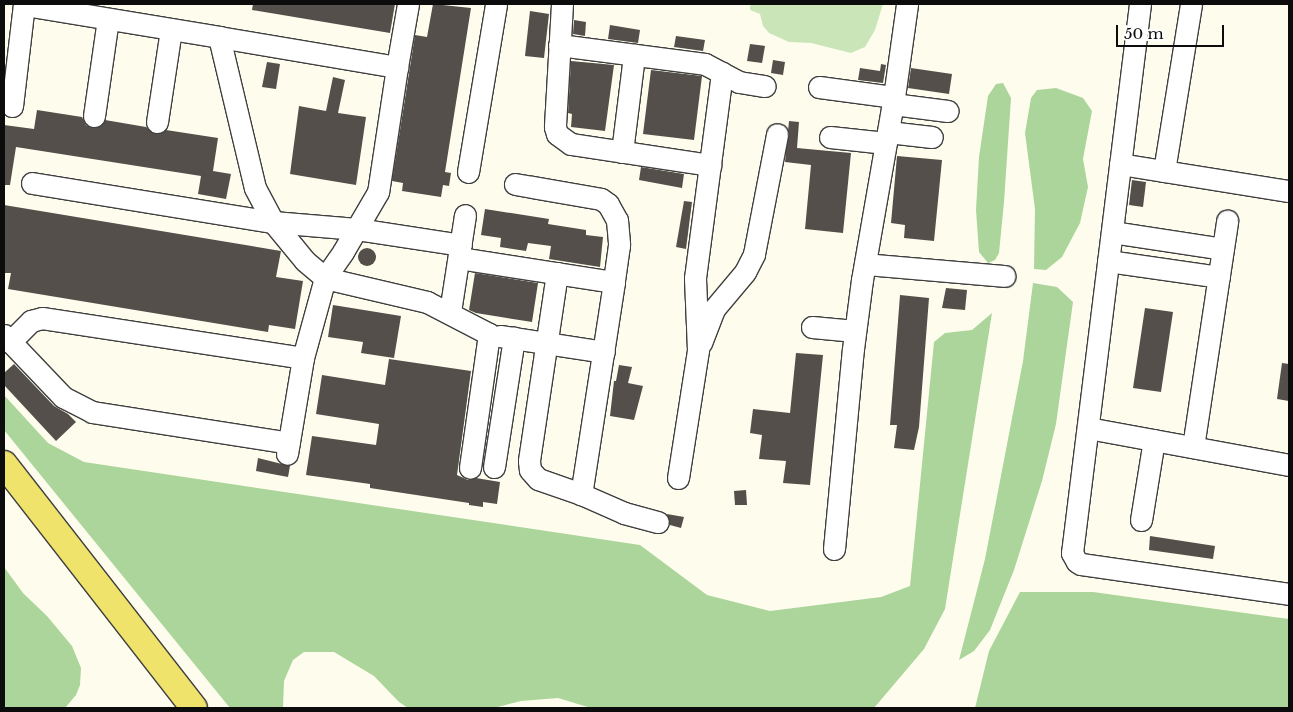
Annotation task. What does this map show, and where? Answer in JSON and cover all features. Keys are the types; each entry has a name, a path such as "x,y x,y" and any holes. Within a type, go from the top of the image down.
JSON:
{"main road":[{"path":"4,464 194,708"}],"street":[{"path":"12,106 11,55 25,4 397,67"},
{"path":"303,358 42,318 30,320 7,339 63,397 92,412 288,448 303,358 325,278 357,229 378,192 408,4"},
{"path":"468,172 496,4"},
{"path":"562,4 555,127 557,134 571,144 710,165"},
{"path":"834,549 855,331 894,101 907,4"},
{"path":"1140,4 1072,552 1077,562 1289,594"},
{"path":"1164,171 1191,4"},
{"path":"94,116 108,19"},
{"path":"157,122 171,29"},
{"path":"220,37 255,188 273,222 305,261 325,278 411,297 450,312 489,334 604,352"},
{"path":"559,45 704,64 739,82 765,86"},
{"path":"622,152 634,55"},
{"path":"678,478 698,350 695,278 722,73"},
{"path":"820,87 948,111"},
{"path":"698,350 714,309 745,272 754,254 777,134"},
{"path":"830,137 932,137"},
{"path":"1120,164 1289,191"},
{"path":"32,183 273,222 357,229 557,273 614,282"},
{"path":"515,184 592,196 608,204 614,212 619,233 604,352 581,494"},
{"path":"450,312 465,215"},
{"path":"1193,447 1227,221"},
{"path":"1112,232 1223,249"},
{"path":"1108,261 1218,277"},
{"path":"865,264 1004,276"},
{"path":"557,273 529,461 530,470 538,479 581,494 624,513 658,522"},
{"path":"812,327 855,331"},
{"path":"470,468 489,334"},
{"path":"494,467 514,338"},
{"path":"1088,428 1289,465"},
{"path":"1141,520 1154,440"}],"green space":[{"path":"753,4 883,4 875,30 865,47 851,53 811,43 789,42 769,33 763,26 760,14 750,10 750,6"},
{"path":"1003,83 1011,98 1004,202 999,253 995,260 988,263 979,252 976,210 979,157 988,96 996,84"},
{"path":"1056,88 1083,98 1092,111 1083,159 1088,187 1080,223 1062,257 1046,270 1034,269 1035,209 1025,133 1031,98 1037,90"},
{"path":"1033,283 1057,287 1073,302 1056,424 1042,481 1014,570 990,630 974,651 959,660 985,559 1023,361"},
{"path":"992,313 945,609 924,649 874,708 591,708 558,698 521,701 494,708 408,708 399,702 374,676 334,652 304,652 293,660 284,681 283,708 230,708 4,430 4,395 48,443 84,462 640,545 707,595 770,611 881,597 910,586 934,342 945,333 972,330"},
{"path":"4,567 23,593 47,616 72,646 81,668 80,685 76,695 65,708 4,708"},
{"path":"1020,592 1093,592 1289,619 1289,708 975,708 989,651"}],"building":[{"path":"253,4 395,4 390,33 252,10"},
{"path":"433,4 471,8 445,172 451,173 449,186 443,185 441,197 402,191 403,183 392,181 415,35 427,37"},
{"path":"530,11 549,14 544,58 525,56"},
{"path":"574,20 586,22 585,36 573,34"},
{"path":"610,25 640,30 638,43 608,39"},
{"path":"676,36 705,40 703,51 674,47"},
{"path":"750,44 765,46 762,63 747,61"},
{"path":"773,60 785,62 783,75 771,73"},
{"path":"571,61 614,65 605,131 571,127 572,114 568,113"},
{"path":"267,62 280,64 276,89 262,87"},
{"path":"881,64 886,65 883,83 858,80 860,68 880,71"},
{"path":"911,68 952,74 949,94 908,88"},
{"path":"651,70 702,76 694,140 643,134"},
{"path":"333,77 345,80 338,113 366,117 356,185 290,174 299,106 326,111"},
{"path":"37,110 82,117 86,125 92,128 99,127 105,120 146,127 155,134 166,130 218,138 213,171 231,174 226,199 198,194 201,176 16,147 10,185 4,185 4,125 34,129"},
{"path":"789,121 799,122 797,148 851,153 843,233 805,229 811,165 785,162"},
{"path":"897,156 942,160 934,241 904,238 905,225 891,223"},
{"path":"641,167 684,174 682,188 639,180"},
{"path":"1132,180 1146,182 1143,207 1129,205"},
{"path":"684,201 692,202 686,249 676,247"},
{"path":"4,205 281,251 276,277 303,281 295,329 269,325 268,332 8,289 11,273 4,273"},
{"path":"485,209 549,219 548,224 586,230 586,235 603,237 600,267 549,259 551,246 528,243 526,251 500,247 501,238 481,235"},
{"path":"363,248 371,248 376,253 374,264 363,266 358,261 358,253"},
{"path":"475,273 538,283 532,322 476,313 469,310"},
{"path":"946,288 967,290 965,310 942,308"},
{"path":"900,295 929,298 919,427 914,450 894,448 897,425 890,425"},
{"path":"333,305 401,316 394,358 361,353 363,342 328,337"},
{"path":"1145,308 1173,312 1161,392 1133,388"},
{"path":"796,353 823,355 810,485 783,483 786,461 759,459 762,435 750,433 753,409 790,413"},
{"path":"389,359 471,371 457,475 468,480 476,478 500,482 497,504 483,502 483,507 469,505 469,503 370,488 370,484 306,475 312,436 376,445 379,424 316,414 322,375 385,385"},
{"path":"1282,363 1289,364 1289,401 1277,399"},
{"path":"14,364 54,406 68,414 76,422 56,441 4,385 4,373"},
{"path":"619,365 632,367 628,383 643,386 634,420 610,416 614,381 616,381"},
{"path":"258,458 290,466 288,477 256,471"},
{"path":"746,490 747,505 735,505 734,491"},
{"path":"667,514 684,517 681,528 670,525"},
{"path":"1150,536 1215,546 1213,559 1149,550"}]}
